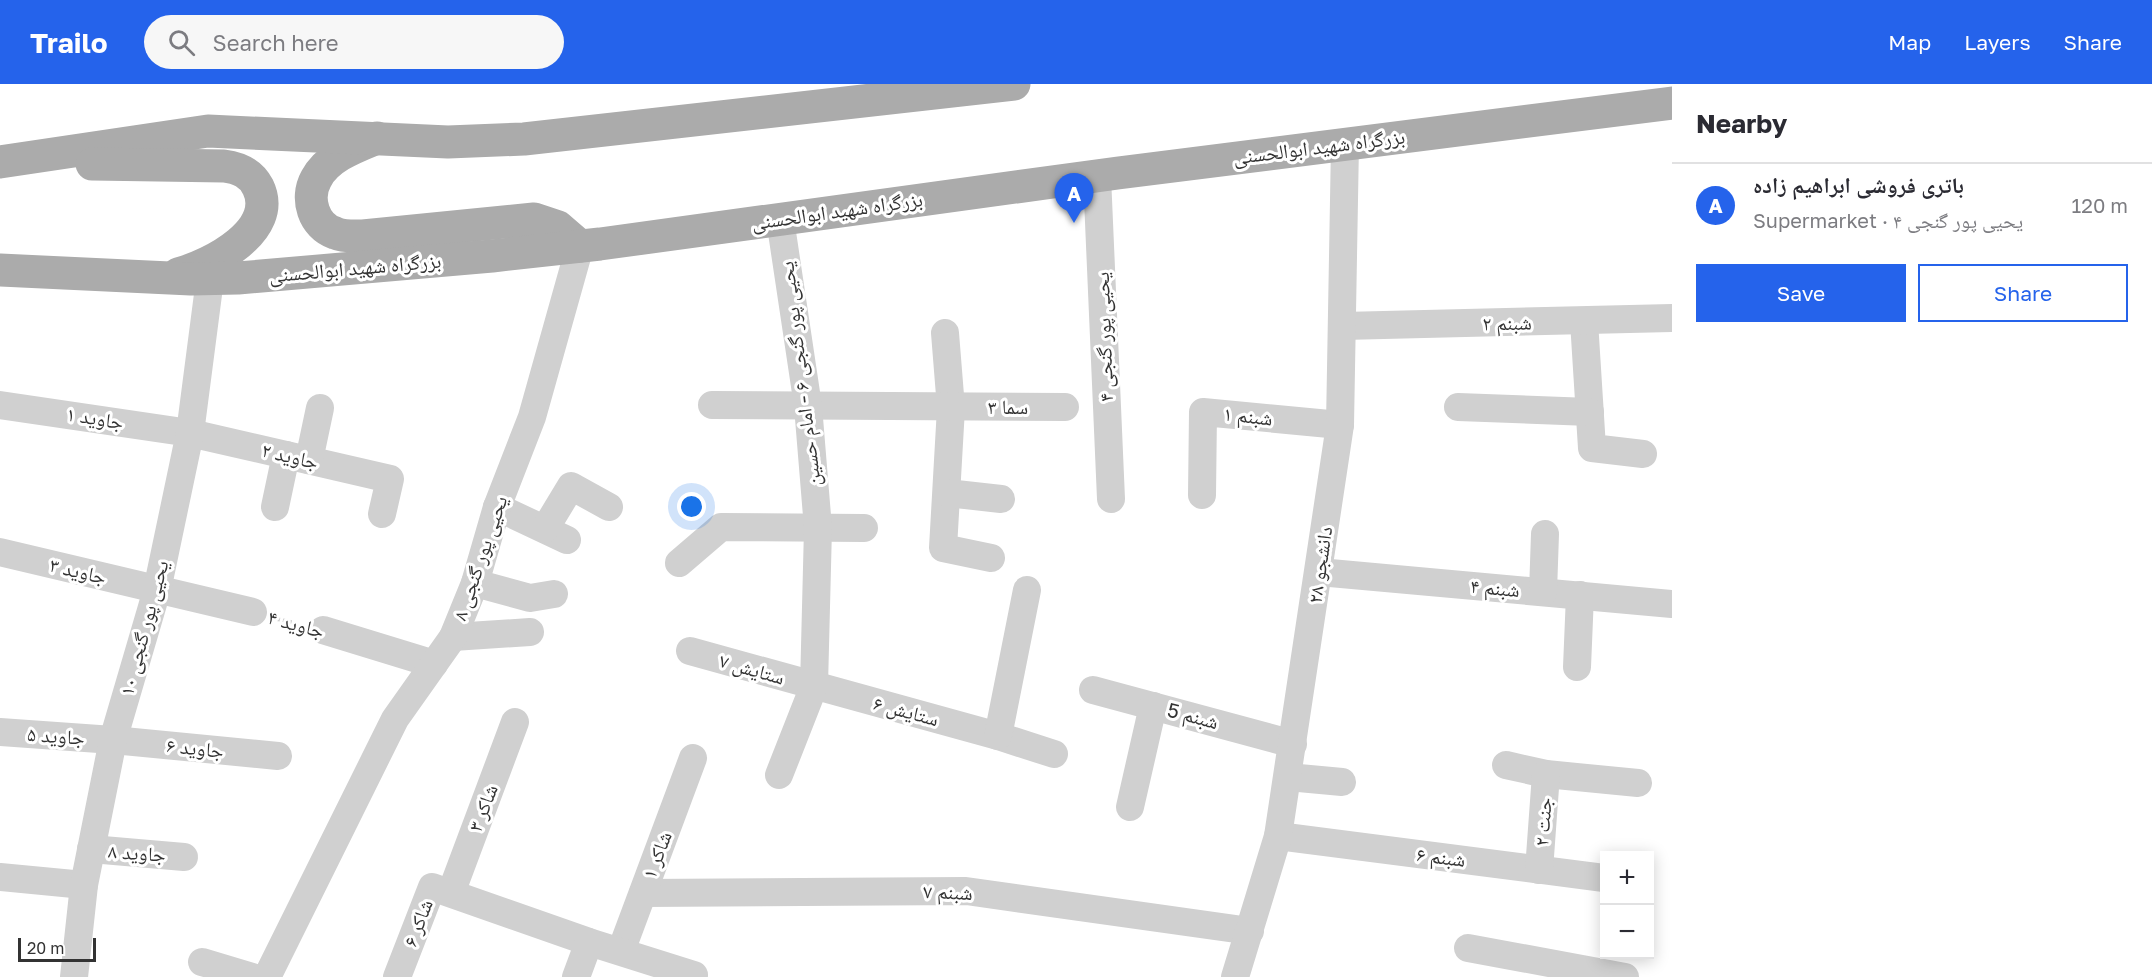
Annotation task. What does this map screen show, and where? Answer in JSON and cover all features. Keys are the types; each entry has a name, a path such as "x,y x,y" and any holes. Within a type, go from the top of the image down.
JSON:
{"main road":[{"path":"0,162 208,131 448,142 524,139 1014,84"},
{"name":"بزرگراه شهید ابوالحسنی","path":"0,270 210,279 580,246 1097,176 1672,103"},
{"path":"378,138 350,149 324,169 316,179 311,191 311,204 315,216 323,226 334,233 363,236 534,219 558,227 580,246"},
{"path":"0,162 224,166 247,173 256,182 263,204 261,216 255,227 213,260 198,268 168,276"}],"street":[{"name":"دانشجو ۲۸","path":"1235,977 1278,836 1340,425 1346,144"},
{"name":"یحیی پور گنجی ۴","path":"1097,176 1111,499"},
{"name":"یحیی پور گنجی ۶ - امام حسین","path":"779,775 814,686 818,528 808,406 780,219"},
{"name":"یحیی پور گنجی ۸","path":"267,977 395,719 453,637 475,583 497,507 532,417 580,246"},
{"name":"یحیی پور گنجی ۱۰","path":"74,977 84,885 113,740 157,590 190,433 210,279"},
{"name":"شبنم ۲","path":"1343,326 1672,318"},
{"path":"1584,321 1592,448 1643,454"},
{"path":"945,333 951,408 943,548 991,558"},
{"name":"جاوید ۱","path":"0,405 190,433"},
{"name":"سما ۳","path":"712,405 1065,407"},
{"path":"1458,406 1590,412"},
{"path":"275,507 320,408"},
{"name":"شبنم ۱","path":"1202,495 1203,411 1340,425"},
{"name":"جاوید ۲","path":"190,433 390,479 382,514"},
{"path":"497,507 556,535 571,486 609,507"},
{"path":"947,493 1001,499"},
{"path":"679,563 721,528 864,528"},
{"path":"1543,592 1545,534"},
{"name":"جاوید ۳","path":"0,552 157,590"},
{"name":"شبنم ۴","path":"1319,572 1672,604"},
{"path":"475,583 530,598 554,594"},
{"name":"جاوید ۴","path":"157,590 253,612"},
{"path":"998,736 1028,590"},
{"path":"1578,667 1580,595"},
{"name":"جاوید ۴","path":"323,630 434,664"},
{"path":"453,637 530,633"},
{"name":"ستایش ۷","path":"690,651 814,686"},
{"name":"ستایش ۶","path":"814,686 998,736 1054,754"},
{"name":"شبنم 5","path":"1093,690 1293,744"},
{"path":"1130,807 1153,706"},
{"name":"شاکر ۳","path":"451,893 515,723"},
{"name":"جاوید ۵","path":"0,732 113,740"},
{"name":"جاوید ۶","path":"113,740 278,756"},
{"name":"شاکر ۱","path":"621,951 693,758"},
{"path":"1506,765 1546,774 1638,783"},
{"name":"جنت ۲","path":"1539,870 1546,774"},
{"path":"1288,777 1342,782"},
{"name":"شبنم ۶","path":"1278,836 1600,877"},
{"name":"جاوید ۸","path":"91,849 183,857"},
{"path":"0,877 84,885"},
{"name":"شاکر ۶","path":"397,977 432,887 451,893"},
{"name":"شبنم ۷","path":"643,893 966,891 1250,930"},
{"path":"451,893 589,942 694,975"},
{"path":"576,977 589,942"},
{"path":"1468,948 1625,977"},
{"path":"202,962 252,977"}],"path":[{"name":"جاوید ۴","path":"253,612 323,630"}],"place":[{"name":"باتری فروشی ابراهیم زاده","path":"1074,223"}]}
